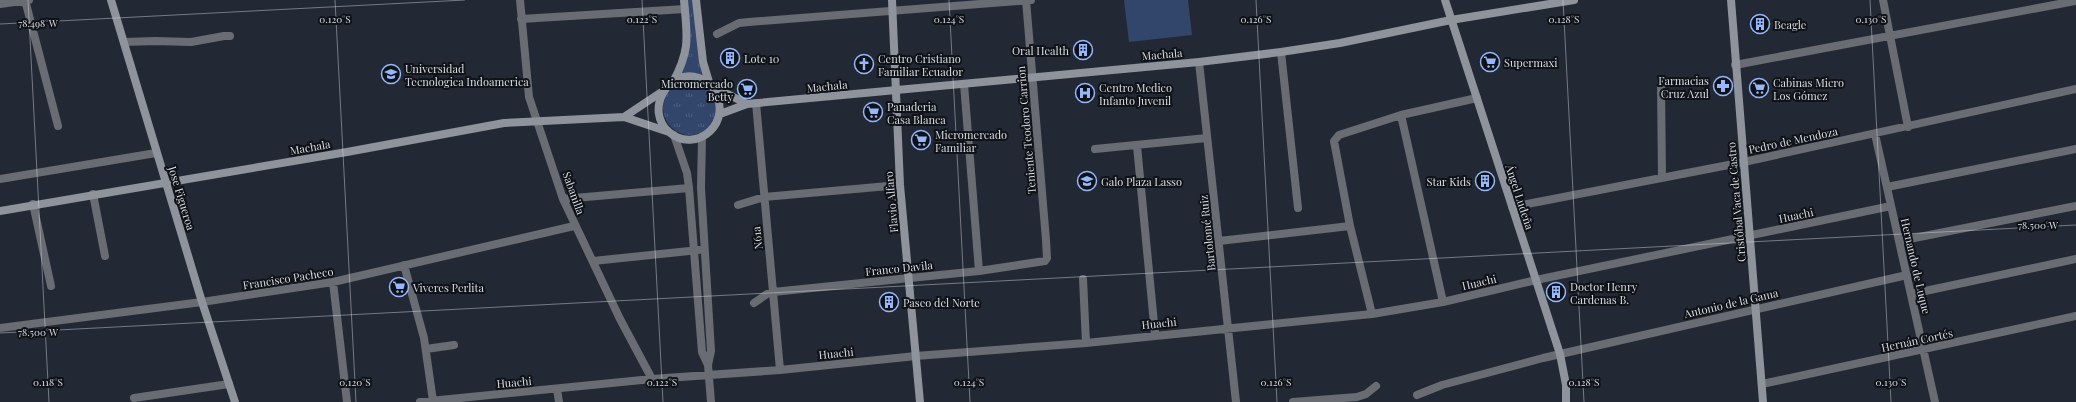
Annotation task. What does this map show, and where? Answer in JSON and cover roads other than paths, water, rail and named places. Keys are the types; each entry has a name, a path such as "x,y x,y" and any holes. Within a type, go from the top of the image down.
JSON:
{"main road":[{"name":"Jose Figueroa","path":"111,0 165,183 235,402"},
{"path":"685,4 688,45 681,68 673,82 663,91 659,100 661,121 671,134 683,138 702,136 710,131 720,114 720,104 717,94 710,84 703,62 696,0"},
{"name":"Flavio Alfaro","path":"892,0 891,11 900,185 920,402"},
{"name":"Ángel Ludeña","path":"1445,0 1560,354 1566,385 1566,402"},
{"name":"Machala","path":"720,114 747,104 756,103 1199,62 1281,52 1340,43 1451,20 1574,0"},
{"name":"Cristóbal Vaca de Castro","path":"1731,0 1735,65 1757,308 1763,402"},
{"path":"673,82 688,76 710,84 747,104"},
{"name":"Machala","path":"624,116 663,91"},
{"name":"Machala","path":"0,211 33,204 165,183 504,123 624,116 671,134"}],"street":[{"path":"25,0 58,126"},
{"path":"0,4 29,0"},
{"name":"Sabanilla","path":"520,0 529,97 563,199 574,226 652,379"},
{"name":"Teniente Teodoro Carrion","path":"1026,0 1046,258"},
{"path":"717,34 739,24 1032,0"},
{"path":"1883,0 1908,127"},
{"path":"1735,65 1890,35 2075,2"},
{"path":"521,19 685,4"},
{"path":"124,42 191,42 230,36"},
{"path":"1281,52 1298,208"},
{"name":"Bartolomé Ruiz","path":"1199,62 1236,402"},
{"path":"964,84 979,270"},
{"path":"1661,85 1662,178"},
{"name":"Pedro de Mendoza","path":"1512,207 1744,162 2076,89"},
{"path":"1372,314 1350,226 1333,144 1336,138 1401,115 1477,98"},
{"name":"N61a","path":"756,103 780,370"},
{"path":"1401,115 1443,302"},
{"path":"671,134 687,173 695,250 702,352 708,365"},
{"name":"Hernando de Luque","path":"1875,134 1935,402"},
{"path":"702,136 701,188 711,351 708,365 711,402"},
{"path":"1095,149 1207,138"},
{"path":"1137,146 1155,334"},
{"path":"1887,187 2076,149"},
{"path":"0,180 156,153"},
{"path":"738,205 764,197 900,185"},
{"path":"563,199 689,188"},
{"path":"93,194 105,256"},
{"path":"33,204 51,286"},
{"name":"Huachi","path":"420,402 652,379 780,370 916,356 1086,343 1155,334 1372,314 1443,302 1536,280 1891,206"},
{"path":"1899,241 2076,206"},
{"name":"Francisco Pacheco","path":"0,328 202,302 333,282 574,226"},
{"path":"1219,240 1350,226"},
{"path":"593,261 704,249"},
{"name":"Franco Davila","path":"754,303 767,294 773,292 1041,263 1046,258"},
{"path":"1911,294 2076,259"},
{"path":"404,265 426,349 433,401"},
{"name":"Antonio de la Gama","path":"1417,395 1442,385 1560,354 1906,275"},
{"path":"1083,279 1086,343"},
{"path":"333,282 347,402"},
{"name":"Hernán Cortés","path":"1762,384 2076,316"},
{"path":"426,349 454,345"},
{"path":"134,398 229,384"},
{"path":"1293,402 1357,397 1366,394 1376,386"},
{"path":"557,389 559,402"}],"place":[{"name":"Beagle","path":"1760,24"},
{"name":"Oral Health","path":"1083,50"},
{"name":"Lote 10","path":"730,58"},
{"name":"Supermaxi","path":"1490,62"},
{"name":"Centro Cristiano Familiar Ecuador","path":"864,64"},
{"name":"Universidad Tecnologica Indoamerica","path":"391,74"},
{"name":"Farmacias Cruz Azul","path":"1723,86"},
{"name":"Cabinas Micro Los Gómez","path":"1759,88"},
{"name":"Micromercado Betty","path":"747,89"},
{"name":"Centro Medico Infanto Juvenil","path":"1085,93"},
{"name":"Panaderia Casa Blanca","path":"873,112"},
{"name":"Micromercado Familiar","path":"921,140"},
{"name":"Galo Plaza Lasso","path":"1087,181"},
{"name":"Star Kids","path":"1485,181"},
{"name":"Viveres Perlita","path":"399,287"},
{"name":"Doctor Henry Cardenas B.","path":"1556,292"},
{"name":"Paseo del Norte","path":"889,302"}]}
